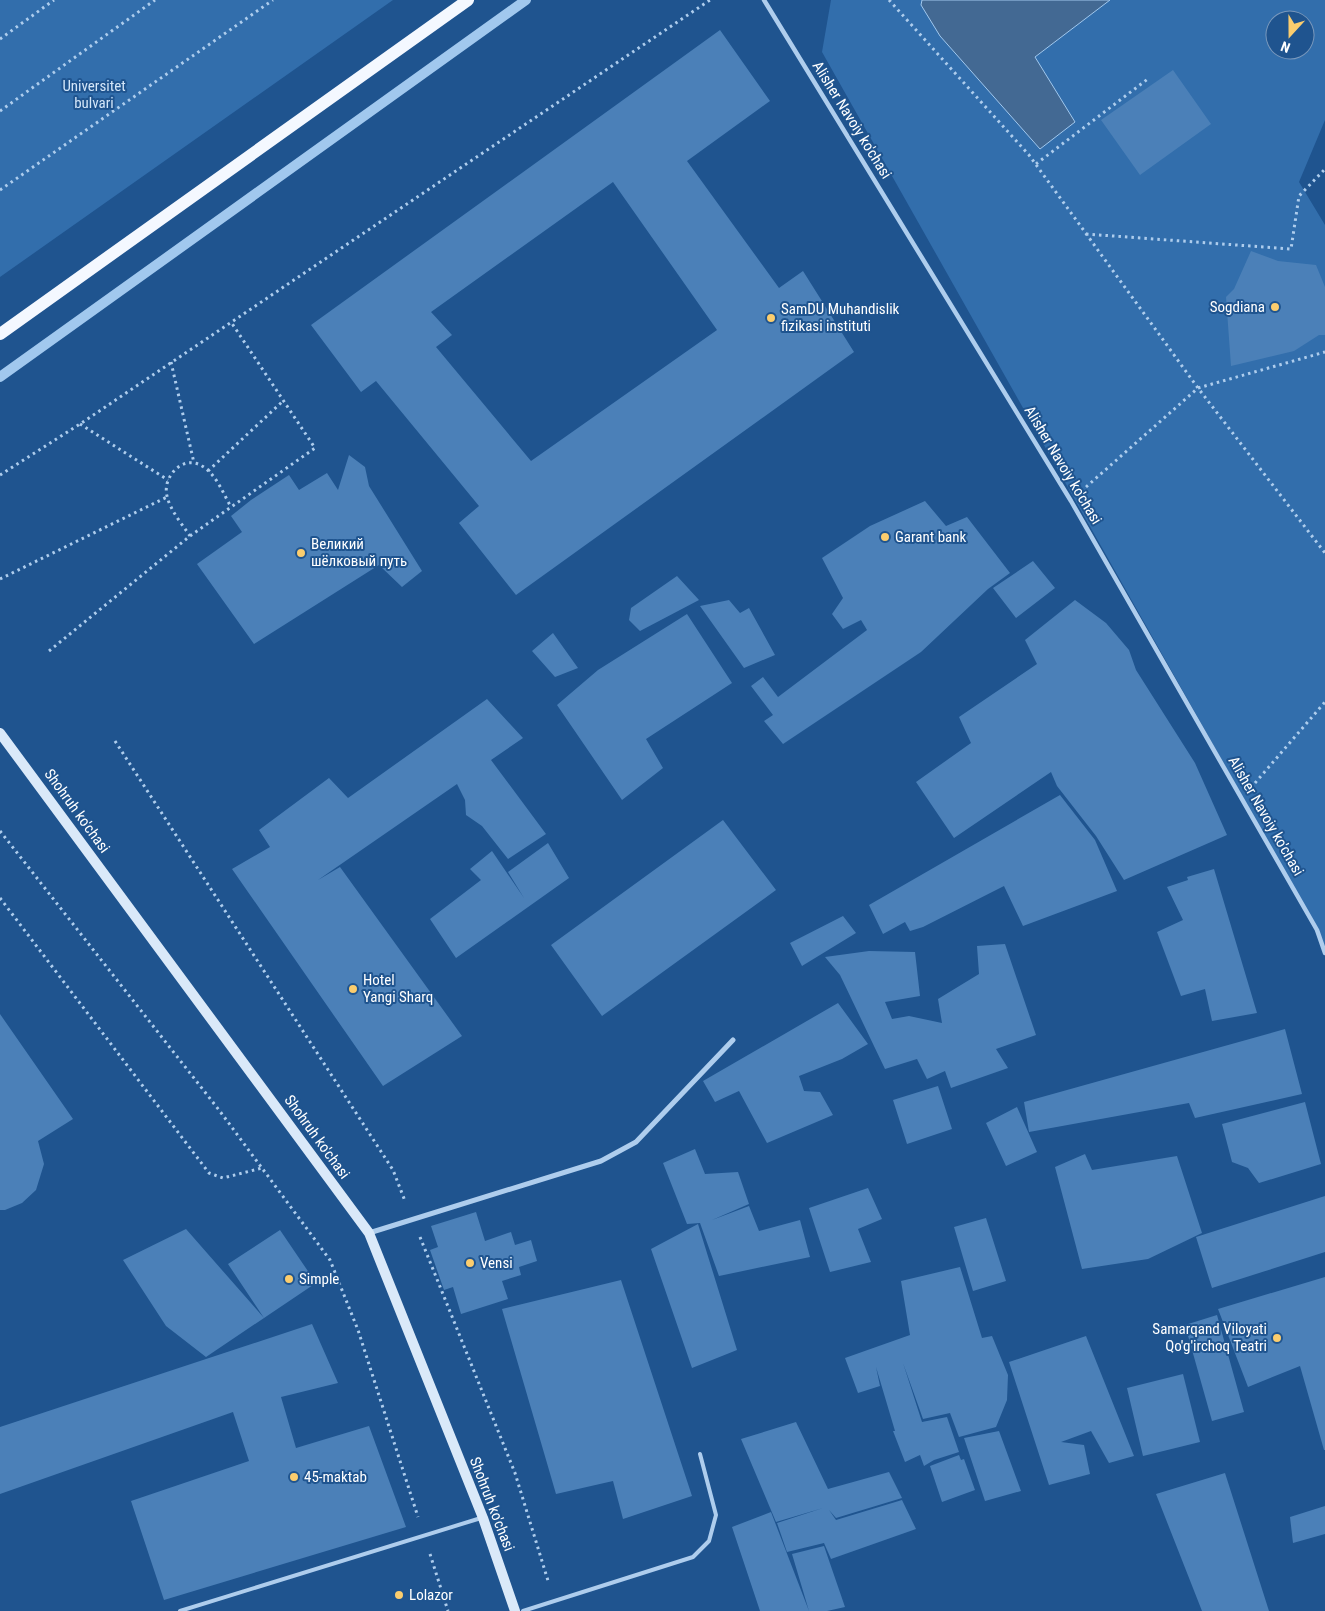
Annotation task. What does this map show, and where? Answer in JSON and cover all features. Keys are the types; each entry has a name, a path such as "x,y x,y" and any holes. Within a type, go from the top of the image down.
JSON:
{"main road":[{"path":"0,334 468,0"},
{"name":"Shohruh ko'chasi","path":"0,733 369,1233 483,1518 515,1611"}],"street":[{"name":"Alisher Navoiy ko'chasi","path":"764,0 1071,500 1317,930 1325,953"},
{"path":"369,1233 601,1161 636,1142 733,1040"}],"lane":[{"path":"523,1611 693,1557 709,1541 716,1515 700,1454"},
{"path":"180,1611 483,1518"}],"path":[{"path":"0,39 54,0"},
{"path":"0,111 156,0"},
{"path":"0,190 273,0"},
{"path":"0,475 80,424 710,0"},
{"path":"889,0 1036,164 1198,388 1325,553"},
{"path":"1036,164 1149,78"},
{"path":"1086,234 1291,249 1299,196 1325,169"},
{"path":"48,651 190,536 315,448 231,322"},
{"path":"1071,500 1198,388 1325,352"},
{"path":"170,362 194,463"},
{"path":"208,470 283,401"},
{"path":"80,424 168,480"},
{"path":"190,536 167,497 166,485 170,474 182,464 194,463 213,474 231,507"},
{"path":"0,579 167,497"},
{"path":"1242,799 1325,702"},
{"path":"115,741 393,1170 515,1473 555,1601"},
{"path":"0,831 262,1168 330,1260 358,1330 448,1611"},
{"path":"0,898 209,1173 223,1178 262,1168"}],"green space":[{"name":"Universitet bulvari","path":"0,0 393,0 0,277"},
{"path":"831,0 1325,0 1325,120 1299,182 1325,225 1325,949 1319,932 822,52"}],"shaded area":[{"path":"922,0 1110,0 1035,57 1075,122 1040,149 940,36 921,5"}],"building":[{"name":"SamDU Muhandislik fizikasi instituti","path":"720,30 770,101 687,161 779,288 803,271 854,352 516,595 459,523 479,506 376,381 361,392 311,325","holes":["613,182 717,330 531,461 436,347 452,335 431,312"]},
{"path":"1173,70 1211,124 1140,175 1101,120"},
{"path":"1251,251 1278,261 1316,265 1325,287 1325,335 1319,335 1294,351 1231,366 1226,297 1234,289"},
{"path":"349,455 365,467 369,486 422,571 402,587 379,565 254,644 197,564 242,532 231,516 251,500 289,475 299,490 327,473 338,490"},
{"path":"925,501 946,526 967,517 1010,573 988,589 921,652 783,744 764,721 773,715 751,686 763,677 778,697 867,630 861,620 843,629 832,614 843,598 822,558 870,526"},
{"path":"1033,561 1055,588 1016,618 993,588"},
{"path":"677,576 699,600 640,631 629,620 631,608"},
{"path":"729,600 740,613 749,608 775,655 744,668 700,606"},
{"path":"1075,600 1106,623 1129,650 1136,670 1195,763 1227,835 1124,880 1096,836 1057,786 1051,772 954,838 916,782 971,743 959,717 1037,664 1025,640"},
{"path":"687,614 732,683 646,739 663,768 622,800 557,705 598,670"},
{"path":"553,633 578,668 555,677 532,651"},
{"path":"487,699 523,738 491,760 546,834 508,859 482,826 466,815 465,800 457,784 318,880 340,867 462,1036 383,1086 232,869 270,847 259,830 329,778 348,798"},
{"path":"1060,795 1095,840 1117,891 1023,926 1004,886 923,927 910,931 905,922 883,934 869,905"},
{"path":"723,820 776,890 602,1016 551,945"},
{"path":"548,843 569,878 456,958 430,919 481,880 470,869 492,851 524,898 508,872"},
{"path":"1214,869 1257,1013 1212,1021 1205,989 1181,996 1157,932 1183,920 1167,887 1188,880 1187,877"},
{"path":"843,916 856,933 802,966 790,943"},
{"path":"1005,944 1036,1035 996,1049 1008,1068 951,1088 945,1071 927,1079 917,1059 885,1069 840,975 825,957 869,951 915,952 920,996 885,1002 892,1019 909,1016 942,1023 938,999 979,974 977,946"},
{"path":"838,1003 868,1044 842,1059 799,1076 804,1091 820,1092 833,1115 767,1143 739,1091 715,1102 703,1081"},
{"path":"0,1014 73,1119 38,1141 44,1164 36,1190 22,1203 5,1210 0,1210"},
{"path":"1285,1029 1302,1094 1195,1118 1189,1103 1029,1132 1024,1102"},
{"path":"938,1086 952,1129 907,1144 893,1100"},
{"path":"1305,1102 1321,1164 1259,1183 1248,1168 1232,1162 1222,1124"},
{"path":"1017,1107 1037,1152 1006,1166 986,1123"},
{"path":"695,1149 705,1174 738,1172 749,1204 712,1220 749,1206 759,1231 800,1220 810,1257 719,1276 700,1223 687,1224 663,1163"},
{"path":"1085,1154 1092,1170 1177,1156 1202,1233 1148,1259 1082,1269 1055,1167"},
{"path":"868,1188 882,1219 858,1229 871,1262 830,1272 809,1208"},
{"path":"1325,1196 1325,1252 1212,1288 1196,1237"},
{"path":"476,1212 485,1241 511,1232 515,1245 531,1240 537,1261 519,1267 521,1275 502,1281 508,1299 461,1314 453,1287 444,1290 430,1250 438,1247 431,1226"},
{"path":"986,1218 1006,1281 973,1291 954,1227"},
{"path":"698,1224 737,1350 692,1368 651,1249"},
{"path":"186,1229 264,1318 206,1357 166,1326 123,1260"},
{"path":"280,1230 316,1283 264,1318 228,1264"},
{"path":"960,1267 982,1338 992,1336 1008,1375 1007,1400 996,1427 959,1437 950,1413 923,1419 903,1363 922,1422 947,1417 959,1452 934,1460 924,1466 920,1455 905,1462 893,1431 895,1431 876,1367 880,1386 858,1393 845,1358 910,1335 901,1281"},
{"name":"Samarqand Viloyati Qo'g'irchoq Teatri","path":"1325,1277 1324,1450 1300,1366 1248,1387 1218,1309"},
{"path":"621,1280 692,1496 623,1519 613,1481 556,1494 502,1309"},
{"path":"1217,1315 1244,1412 1212,1421 1185,1325"},
{"name":"45-maktab","path":"312,1324 338,1383 281,1397 296,1448 369,1426 406,1527 164,1600 131,1501 249,1461 233,1412 0,1494 0,1427"},
{"path":"1086,1336 1134,1456 1109,1463 1091,1431 1061,1442 1084,1445 1090,1474 1049,1485 1009,1362"},
{"path":"1183,1374 1200,1442 1143,1456 1127,1388"},
{"path":"796,1422 828,1489 889,1472 902,1498 836,1518 829,1510 836,1520 902,1500 916,1529 831,1559 824,1543 787,1552 777,1523 823,1508 776,1522 741,1439"},
{"path":"999,1431 1021,1491 985,1501 964,1438"},
{"path":"959,1455 961,1460 964,1459 975,1490 942,1502 930,1466"},
{"path":"1225,1473 1269,1611 1202,1611 1156,1494"},
{"path":"1325,1506 1325,1534 1293,1543 1290,1517"},
{"path":"771,1512 809,1611 760,1611 732,1527"},
{"path":"824,1546 845,1607 827,1611 809,1611 792,1554"}],"waterway":[{"path":"0,377 526,0"}],"place":[{"name":"Sogdiana","path":"1275,307"},
{"name":"SamDU Muhandislik fizikasi instituti","path":"771,318"},
{"name":"Garant bank","path":"885,537"},
{"name":"Великий шёлковый путь","path":"301,553"},
{"name":"Hotel Yangi Sharq","path":"353,989"},
{"name":"Vensi","path":"470,1263"},
{"name":"Simple","path":"289,1279"},
{"name":"Samarqand Viloyati Qo'g'irchoq Teatri","path":"1277,1338"},
{"name":"45-maktab","path":"294,1477"},
{"name":"Lolazor","path":"399,1595"}]}
